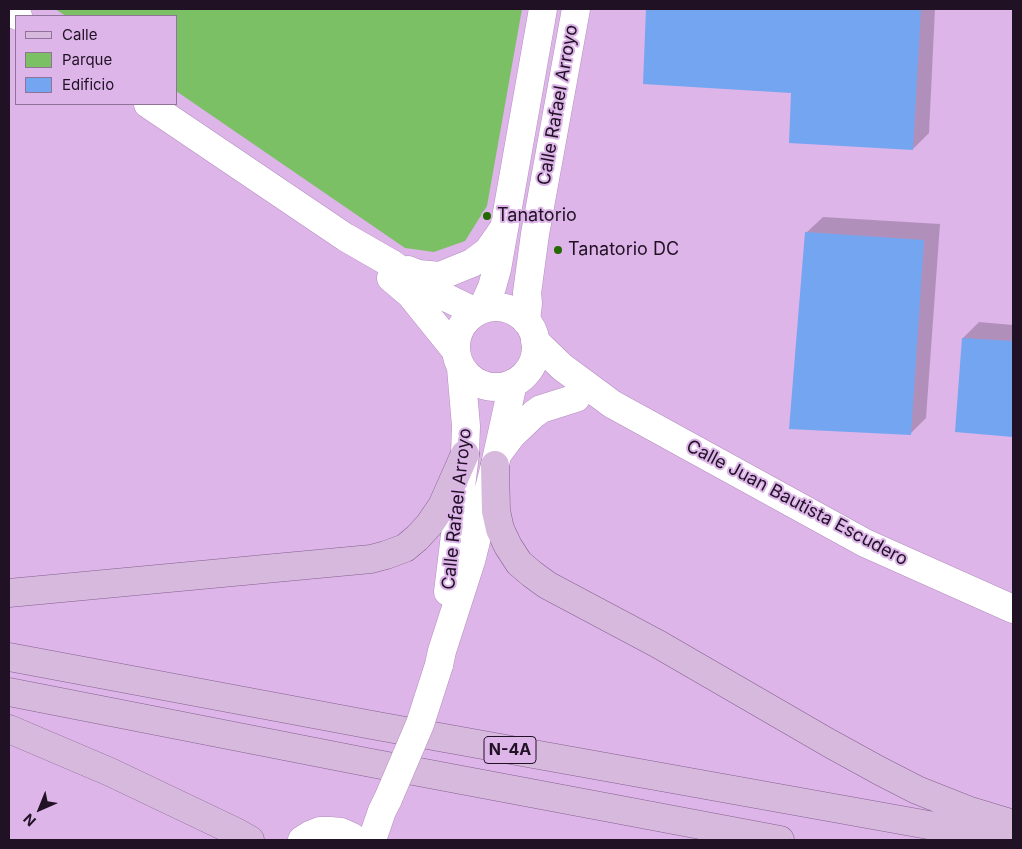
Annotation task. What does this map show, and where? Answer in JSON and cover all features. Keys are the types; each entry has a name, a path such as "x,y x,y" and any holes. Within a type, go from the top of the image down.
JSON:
{"main road":[{"path":"9,593 371,559 386,555 405,548 429,526 442,506 465,454"},
{"path":"496,460 496,511 500,529 519,563 547,585 658,644 829,743 917,790 1013,824"},
{"name":"N-4A","path":"9,657 362,723 1012,840"},
{"name":"N-4A","path":"9,692 780,840"},
{"path":"9,729 110,772 250,840"}],"street":[{"name":"Calle Rafael Arroyo","path":"479,311 492,287 496,269 543,9"},
{"name":"Calle Rafael Arroyo","path":"530,331 527,293 535,234 576,9"},
{"path":"149,105 345,237 392,264 420,284 460,305 479,311"},
{"path":"392,264 418,274 440,276 472,263 488,251 504,227"},
{"path":"345,237 410,294 458,360 466,375 472,380 484,386 500,387 514,383 523,377 530,368 535,353 530,331 510,310 501,307 479,311 467,319 459,331 456,339 458,360"},
{"name":"Calle Juan Bautista Escudero","path":"530,331 562,367 612,404 865,543 1013,609"},
{"name":"Calle Rafael Arroyo","path":"441,658 465,454 466,426 458,360"},
{"name":"Calle Rafael Arroyo","path":"359,839 362,830 372,822 385,805 420,724 471,561 514,383"},
{"name":"Calle Juan Bautista Escudero","path":"514,383 539,394 612,404"},
{"path":"496,460 510,436 534,414 541,409 576,398"},
{"path":"302,840 310,835 330,831 341,832 359,839"}],"green space":[{"path":"55,9 522,9 487,206 465,241 434,252 405,248 178,92 178,15 64,15"}],"building":[{"path":"646,9 921,9 913,150 789,143 791,93 643,84"},
{"path":"805,232 924,240 911,435 789,429"},
{"path":"962,338 1013,341 1013,437 955,432"}],"place":[{"name":"Tanatorio","path":"487,216"},
{"name":"Tanatorio DC","path":"558,250"}]}
